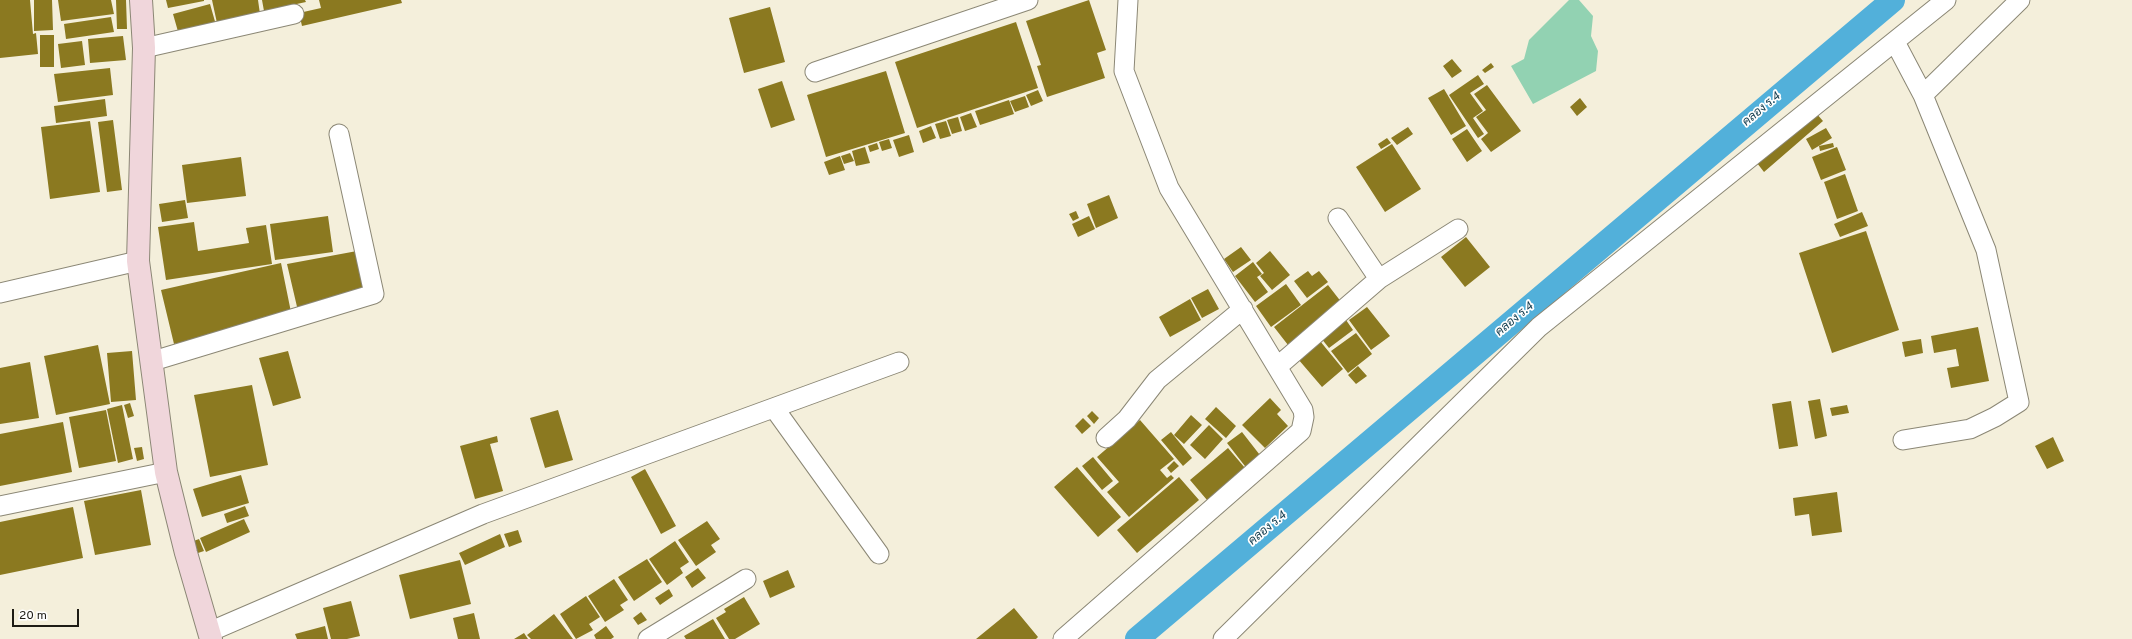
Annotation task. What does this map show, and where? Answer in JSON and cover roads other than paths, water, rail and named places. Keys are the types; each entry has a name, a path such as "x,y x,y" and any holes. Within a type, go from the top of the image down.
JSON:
{"street":[{"path":"141,0 144,48 138,261 153,361 166,472 186,553 210,635 335,576 483,514 899,362"},
{"path":"815,72 1028,0"},
{"path":"1063,639 1302,431 1304,417 1303,410 1169,188 1124,71 1128,0"},
{"path":"1223,639 1539,327 1946,0"},
{"path":"1923,95 2020,0"},
{"path":"144,48 294,14"},
{"path":"1895,42 1923,95 1986,250 2019,402 1995,417 1970,429 1903,440"},
{"path":"153,361 374,294 339,134"},
{"path":"1338,218 1379,278"},
{"path":"1277,367 1379,278 1458,229"},
{"path":"0,293 138,261"},
{"path":"1106,438 1127,419 1157,380 1243,309"},
{"path":"774,408 879,554"},
{"path":"0,506 166,472"},
{"path":"648,639 746,579"}],"waterway":[{"name":"คลอง ร.4","path":"1137,639 1893,0"}]}
